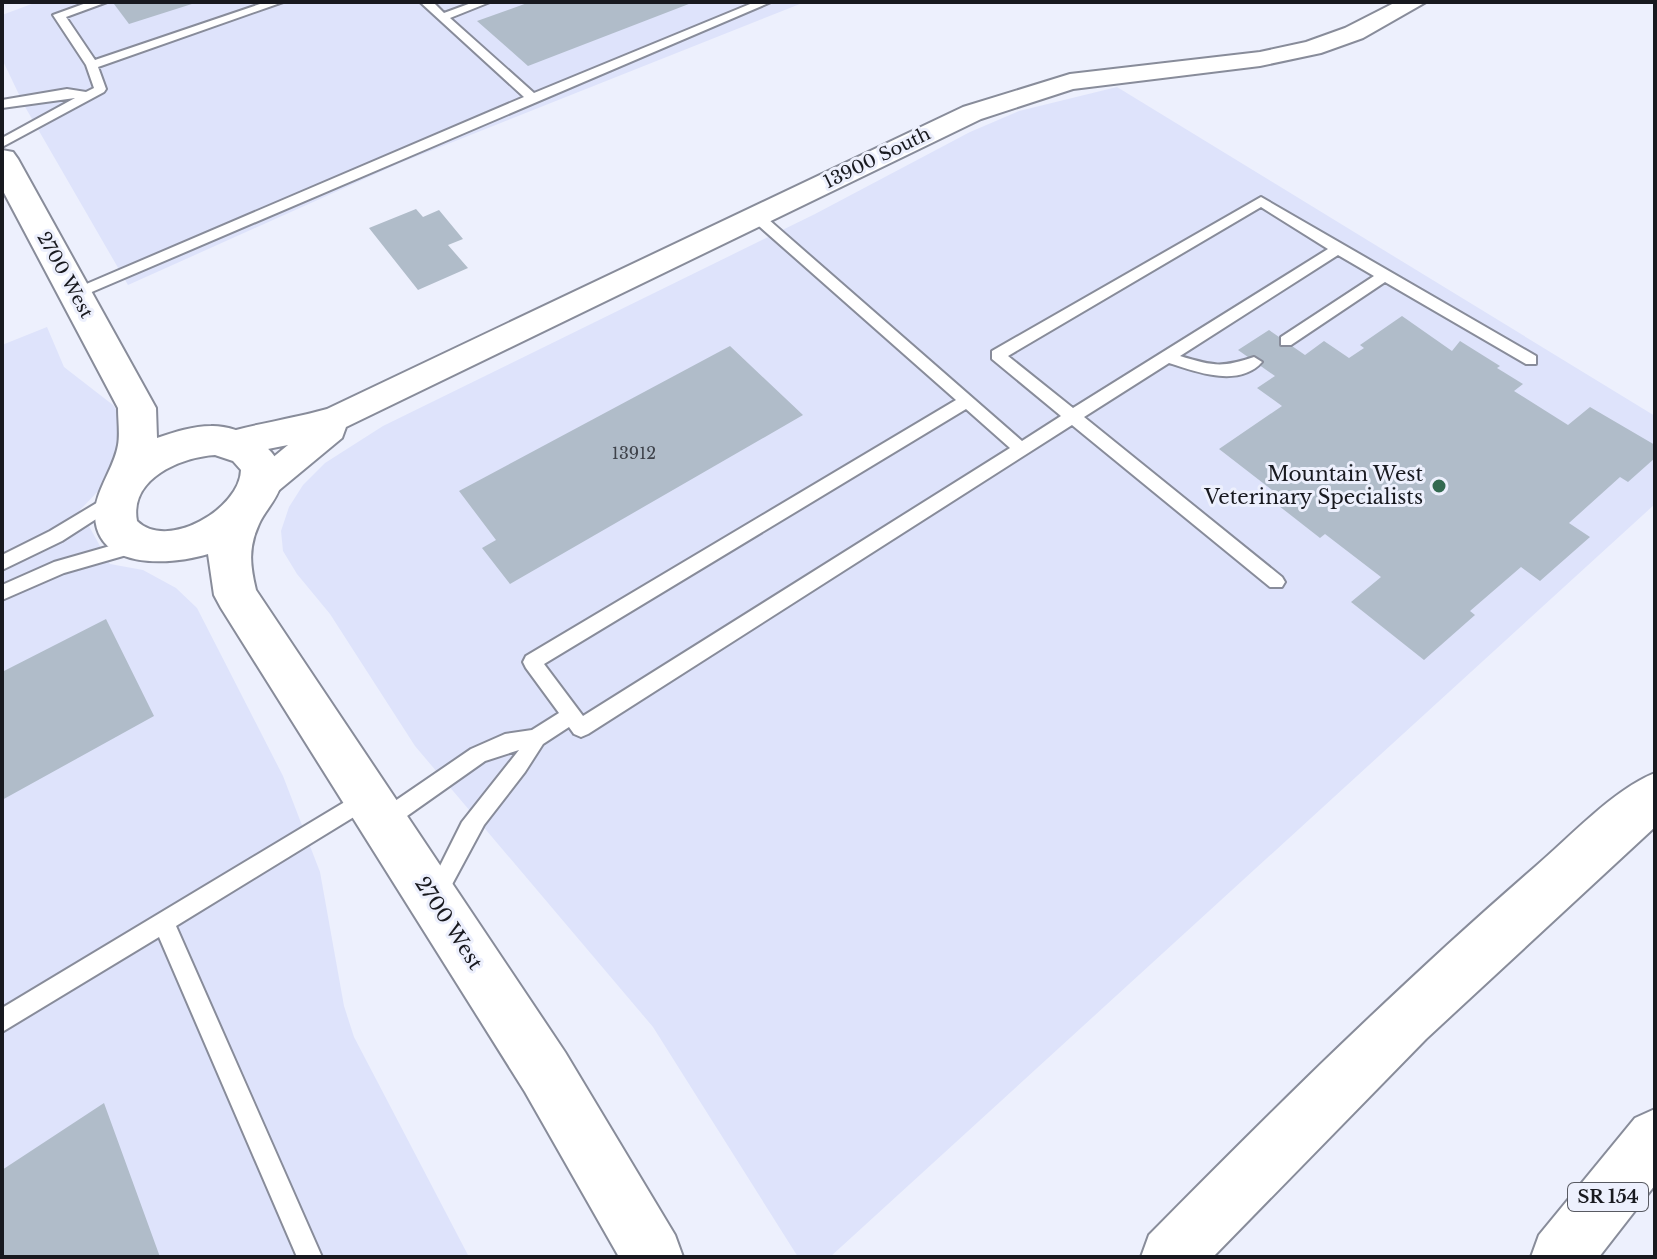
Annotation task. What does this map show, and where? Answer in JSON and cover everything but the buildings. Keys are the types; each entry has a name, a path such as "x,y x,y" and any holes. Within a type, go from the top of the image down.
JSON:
{"main road":[{"name":"2700 West","path":"2,159 137,408 140,429 136,454 121,489"},
{"name":"2700 West","path":"129,390 152,414 168,424 224,441"},
{"path":"224,441 248,450 257,460 262,473 250,502 203,541 151,546 127,537 118,526 115,511 121,489 156,455 186,444 224,441"},
{"name":"2700 West","path":"236,595 227,559 250,502"},
{"name":"2700 West","path":"151,546 207,569 236,595 545,1072 641,1252"},
{"path":"1171,1257 1340,1081 1440,984 1655,796"},
{"name":"SR 154","path":"1561,1257 1655,1138"}],"street":[{"name":"13900 South","path":"224,441 303,430 369,403 941,127 1005,100 1102,77 1232,63 1300,51 1354,33 1414,2"},
{"name":"13900 South","path":"250,502 309,444 369,403"}],"lane":[{"path":"2,143 84,95 100,89 92,65 59,15 101,2"},
{"path":"92,65 277,2"},
{"path":"426,2 532,98"},
{"path":"443,17 484,2"},
{"path":"75,294 765,2"},
{"path":"2,104 67,93 84,95"},
{"path":"1276,582 997,355 1261,201 1531,360"},
{"path":"756,216 1021,449"},
{"path":"967,401 532,662 581,728 1338,249"},
{"path":"1286,341 1386,275"},
{"path":"1167,357 1212,370 1240,371 1254,362"},
{"path":"2,563 56,536 121,489"},
{"path":"2,593 60,567 151,546"},
{"path":"2,1021 163,922 478,755 505,743 536,738 571,715"},
{"path":"434,900 463,840 484,808 521,767 536,738"},
{"path":"163,922 310,1257"}],"shaded area":[{"path":"37,2 805,2 400,163 128,285 24,105 2,59 2,15"},
{"path":"1117,87 1655,416 1655,504 830,1257 798,1257 653,1027 415,746 330,614 297,574 283,551 281,531 289,507 303,485 325,463 383,426 815,214 970,132 1019,111"},
{"path":"47,327 64,367 113,405 122,418 126,438 105,484 80,510 110,564 143,570 176,588 197,608 283,776 320,872 344,1006 354,1037 469,1257 2,1257 2,345"}],"place":[{"name":"Mountain West Veterinary Specialists","path":"1439,486"}]}
